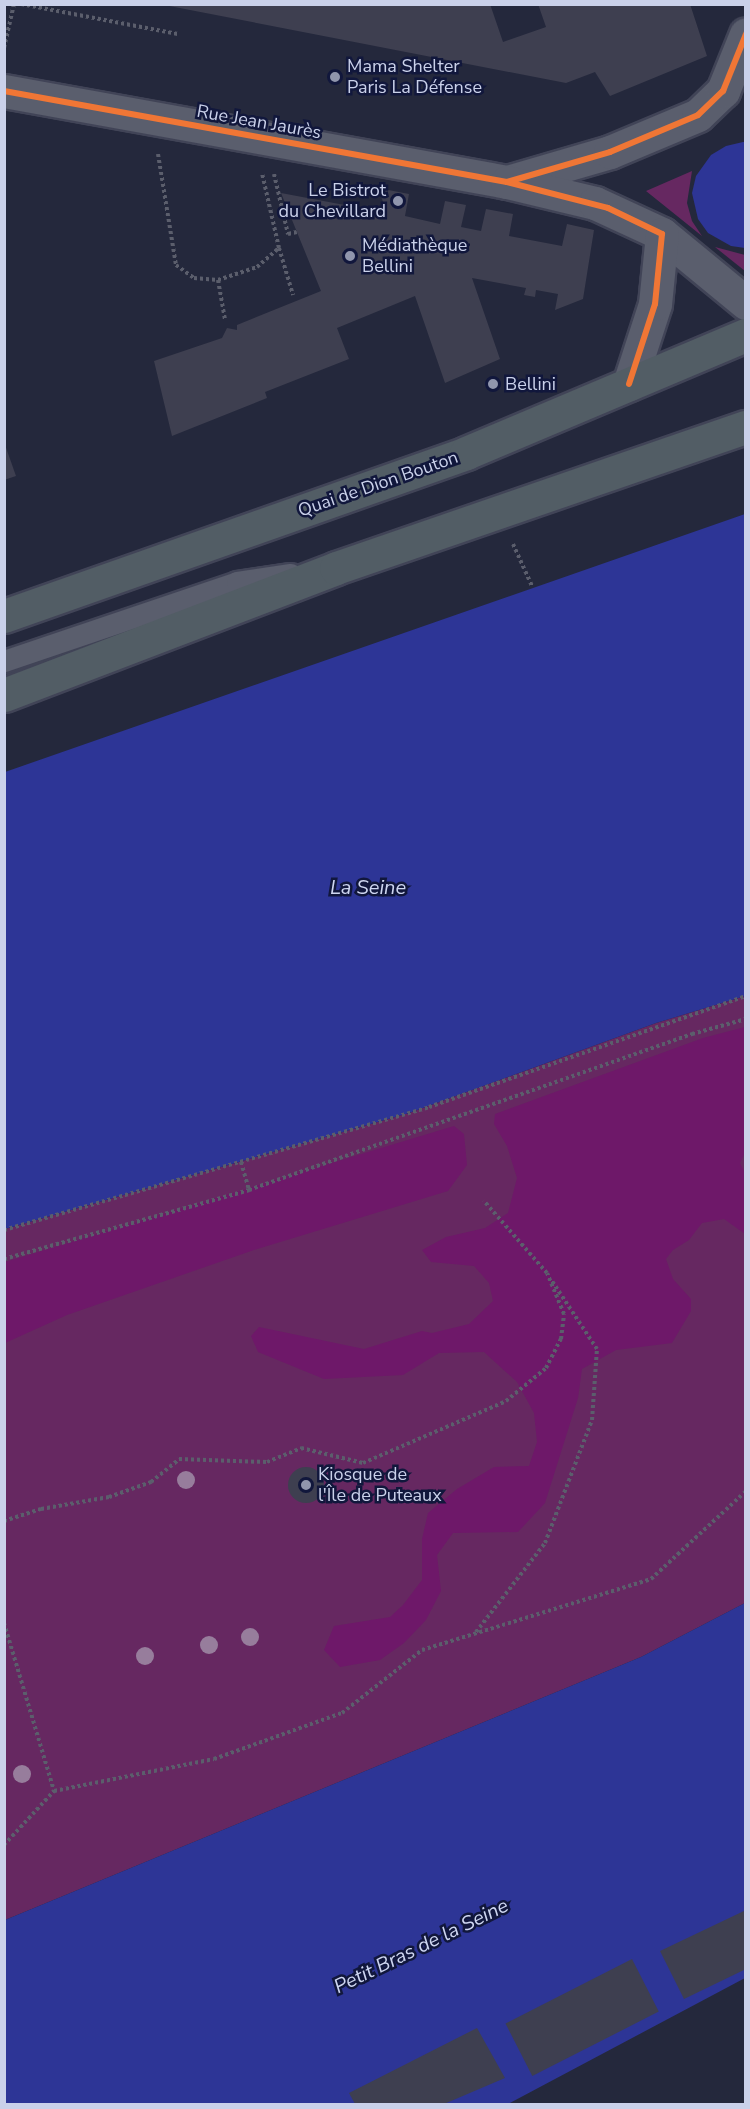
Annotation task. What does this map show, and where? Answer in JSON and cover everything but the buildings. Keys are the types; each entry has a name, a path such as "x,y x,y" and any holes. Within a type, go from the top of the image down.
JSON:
{"main road":[{"name":"Quai de Dion Bouton","path":"4,616 466,453 746,335"},
{"path":"4,695 336,568 746,427"}],"street":[{"name":"Rue Jean Jaurès","path":"507,182 610,152 698,115 723,91 746,34"},
{"name":"Rue Jean Jaurès","path":"4,91 507,182 608,208 662,234 746,303"},
{"path":"629,384 655,304 662,234"}],"lane":[{"path":"4,661 237,582 336,568"}],"path":[{"path":"4,48 14,4"},
{"path":"21,4 179,34"},
{"path":"152,118 176,265 194,278 218,280 257,267 279,248"},
{"path":"259,137 288,234 297,232"},
{"path":"259,137 279,248 293,295"},
{"path":"218,280 225,319"},
{"path":"522,562 532,586"},
{"path":"4,1230 429,1107 746,996"},
{"path":"4,1259 249,1190 681,1037 746,1019"},
{"path":"240,1162 249,1190"},
{"path":"475,1633 545,1543 592,1420 597,1349 547,1274 484,1202"},
{"path":"4,1521 119,1494 151,1482 179,1459 267,1462 301,1448 363,1463 461,1422 506,1401 546,1368 561,1339 564,1314 547,1274"},
{"path":"4,1845 54,1791 214,1759 342,1713 422,1650 651,1579 746,1491"},
{"path":"5,1626 54,1791"}],"shaded area":[{"path":"692,171 687,203 692,221 702,236 646,191"},
{"path":"715,247 745,255 745,271"},
{"path":"745,996 745,1603 641,1657 5,1920 5,1229 409,1113 656,1023"},
{"path":"745,1027 746,1150 740,1163 745,1173 745,1234 724,1219 702,1223 689,1240 673,1250 666,1259 673,1279 691,1299 691,1311 672,1343 616,1350 582,1369 578,1398 545,1503 518,1532 453,1533 437,1555 441,1591 426,1620 404,1643 380,1660 340,1667 324,1650 334,1626 390,1617 403,1605 422,1580 422,1539 428,1513 457,1489 494,1467 529,1466 537,1442 534,1413 517,1382 484,1352 439,1353 403,1375 324,1379 258,1352 251,1336 259,1327 364,1349 422,1331 432,1333 469,1324 493,1301 489,1283 474,1266 431,1262 422,1250 446,1237 485,1228 508,1213 517,1178 507,1146 494,1124 495,1114 703,1038"},
{"path":"454,1126 464,1134 467,1165 448,1191 254,1250 67,1315 5,1343 5,1262"}],"water":[{"path":"746,142 745,248 731,246 708,233 698,219 692,193 696,176 711,155 726,146"},
{"name":"La Seine","path":"745,514 745,996 656,1023 409,1113 5,1229 5,772"},
{"name":"Petit Bras de la Seine","path":"745,1603 745,1978 508,2104 5,2104 5,1920 641,1657"}],"cycle path":[{"path":"507,182 610,152 698,115 723,91 746,34"},
{"path":"4,91 507,182 608,208 662,234 655,304 629,384"}],"place":[{"name":"Mama Shelter Paris La Défense","path":"335,77"},
{"name":"Le Bistrot du Chevillard","path":"398,201"},
{"name":"Médiathèque Bellini","path":"350,256"},
{"name":"Bellini","path":"493,384"},
{"name":"Kiosque de l'Île de Puteaux","path":"306,1485"}]}
